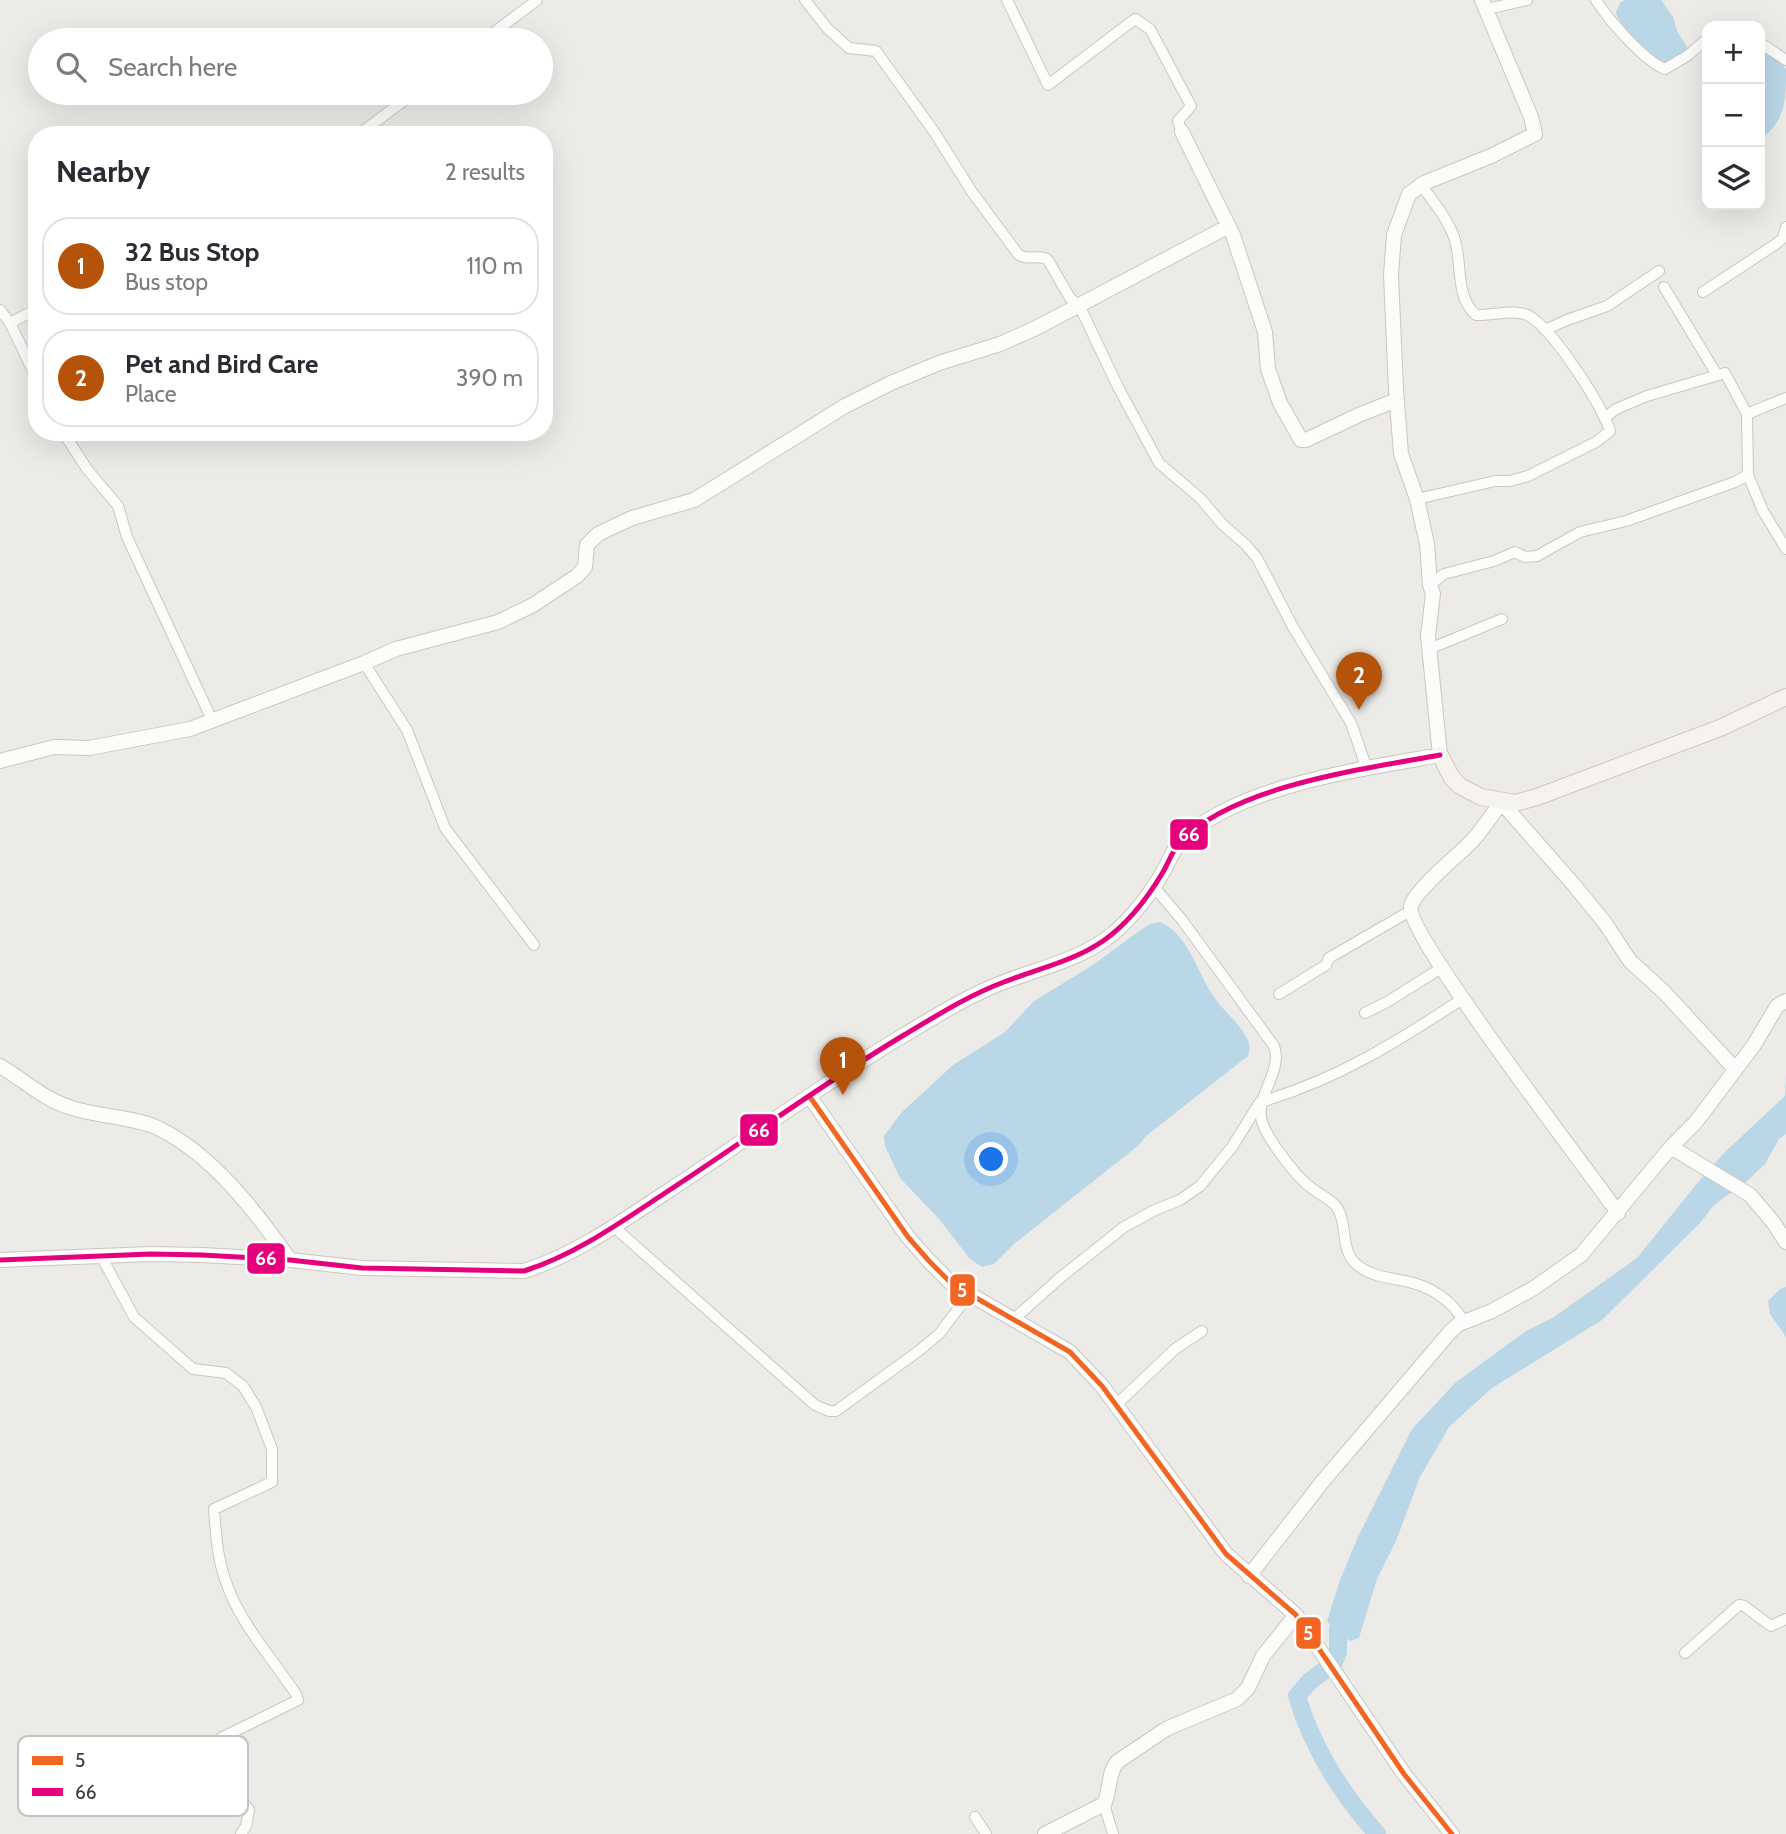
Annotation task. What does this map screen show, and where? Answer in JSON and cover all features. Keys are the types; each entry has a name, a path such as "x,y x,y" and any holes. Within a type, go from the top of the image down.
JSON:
{"main road":[{"path":"1440,755 1452,778 1460,786 1481,797 1515,803 1720,728 1786,696"}],"street":[{"path":"500,28 537,0"},
{"path":"805,0 827,28 849,48 876,51 935,133 972,192 1018,254 1027,258 1046,258 1070,298 1080,307 1156,459 1201,499 1257,558 1293,627 1351,723 1367,769"},
{"path":"1007,0 1048,85 1135,19 1150,29 1191,106 1178,121 1233,234 1265,332 1268,369 1301,440 1396,400"},
{"path":"0,1260 151,1254 202,1255 290,1260 362,1268 524,1271 548,1264 614,1227 903,1036 980,992 1058,963 1100,943 1120,929 1136,912 1154,887 1178,843 1206,821 1252,798 1282,788 1440,755 1428,636 1433,594 1427,544 1417,499 1401,454 1396,400 1391,275 1394,235 1409,194 1421,185 1535,134 1531,117 1485,4 1527,0"},
{"path":"1596,0 1643,53 1665,69 1687,57 1702,44"},
{"path":"1765,46 1786,61"},
{"path":"370,126 398,105"},
{"path":"1417,499 1528,476 1603,437 1609,431 1605,418 1585,384 1545,330 1529,316 1517,313 1476,315 1468,308 1460,282 1458,251 1453,234 1421,185"},
{"path":"0,761 54,747 89,748 190,729 396,649 498,622 533,605 582,572 586,563 587,545 598,534 632,518 705,495 815,424 891,383 939,363 1000,344 1080,307 1228,226"},
{"path":"1703,292 1776,244 1783,238 1786,227"},
{"path":"1545,330 1607,306 1659,271"},
{"path":"1664,287 1717,375"},
{"path":"0,310 10,323 28,360"},
{"path":"10,323 28,314"},
{"path":"1605,418 1616,409 1647,396 1725,373 1747,414 1748,475 1763,510 1786,549"},
{"path":"1747,414 1786,398"},
{"path":"68,441 86,469 118,506 127,537 212,720"},
{"path":"1430,585 1444,574 1494,561 1514,552 1525,558 1537,556 1580,531 1626,521 1748,475"},
{"path":"1429,649 1502,619"},
{"path":"364,663 407,730 445,828 534,944"},
{"path":"1618,1213 1528,1092 1412,918 1411,905 1421,890 1471,842 1501,802 1605,923 1630,961 1664,992 1735,1069"},
{"path":"1013,1320 1061,1277 1124,1227 1180,1200 1200,1186 1232,1147 1260,1102 1276,1059 1274,1046 1182,920 1154,887"},
{"path":"1279,994 1326,965 1329,958 1410,911"},
{"path":"1365,1013 1443,967"},
{"path":"1260,1102 1338,1074 1464,998"},
{"path":"1249,1576 1323,1481 1450,1332 1464,1322 1492,1311 1534,1288 1581,1255 1671,1147 1695,1124 1754,1045 1777,1006 1786,1001"},
{"path":"0,1066 38,1092 69,1107 148,1124 184,1144 237,1192 290,1260"},
{"path":"810,1097 908,1237 952,1284 1070,1352 1102,1386 1226,1554 1300,1621 1411,1784 1452,1834"},
{"path":"1260,1102 1262,1124 1285,1160 1308,1186 1337,1208 1345,1245 1353,1261 1367,1272 1382,1278 1419,1284 1446,1298 1464,1322"},
{"path":"1671,1147 1750,1195 1786,1242"},
{"path":"614,1227 816,1405 829,1411 836,1411 920,1350 940,1333 970,1293"},
{"path":"101,1256 134,1317 193,1369 226,1373 243,1386 256,1407 272,1449 272,1482 214,1509 216,1544 225,1581 242,1615 298,1700 225,1736"},
{"path":"1116,1405 1175,1349 1202,1331"},
{"path":"1685,1653 1739,1605 1767,1625 1778,1625 1786,1619"},
{"path":"1113,1834 1104,1804 1111,1769 1117,1762 1166,1729 1243,1695 1263,1656 1300,1621"},
{"path":"1045,1834 1104,1804"},
{"path":"241,1834 246,1826 250,1810 248,1807"},
{"path":"975,1817 986,1834"}],"water":[{"path":"1625,0 1661,0 1673,17 1677,31 1689,50 1667,63 1645,50 1617,16 1620,3"},
{"path":"1765,50 1770,51 1786,69 1783,109 1765,136"},
{"path":"1160,922 1178,935 1214,997 1245,1034 1249,1044 1248,1056 1014,1244 994,1264 982,1267 970,1259 939,1219 900,1178 885,1146 884,1136 901,1113 953,1065 1005,1032 1034,1001 1093,965 1150,924"},
{"path":"1786,1075 1786,1134 1779,1139 1765,1164 1714,1205 1700,1223 1602,1320 1492,1388 1449,1427 1420,1477 1396,1541 1377,1579 1359,1638 1351,1641 1338,1634 1327,1621 1340,1580 1358,1537 1412,1429 1455,1383 1526,1331 1554,1317 1637,1258 1726,1151 1785,1096"},
{"path":"1786,1287 1786,1337 1770,1314 1768,1301 1780,1289"}],"waterway":[{"path":"1345,1614 1338,1629 1338,1652 1333,1664 1310,1681 1297,1696 1320,1752 1352,1803 1377,1834"}],"transit line":[{"name":"66","path":"0,1260 151,1254 202,1255 290,1260 362,1268 524,1271 561,1256 614,1226 843,1073 940,1013 991,987 1068,959 1103,941 1144,901 1179,843 1206,821 1235,805 1304,782 1440,755"},
{"name":"5","path":"810,1097 908,1237 952,1284 1070,1352 1102,1386 1226,1554 1296,1615 1404,1774 1452,1834"}],"place":[{"name":"Pet and Bird Care","path":"1359,710"},
{"name":"32 Bus Stop","path":"843,1095"}]}
